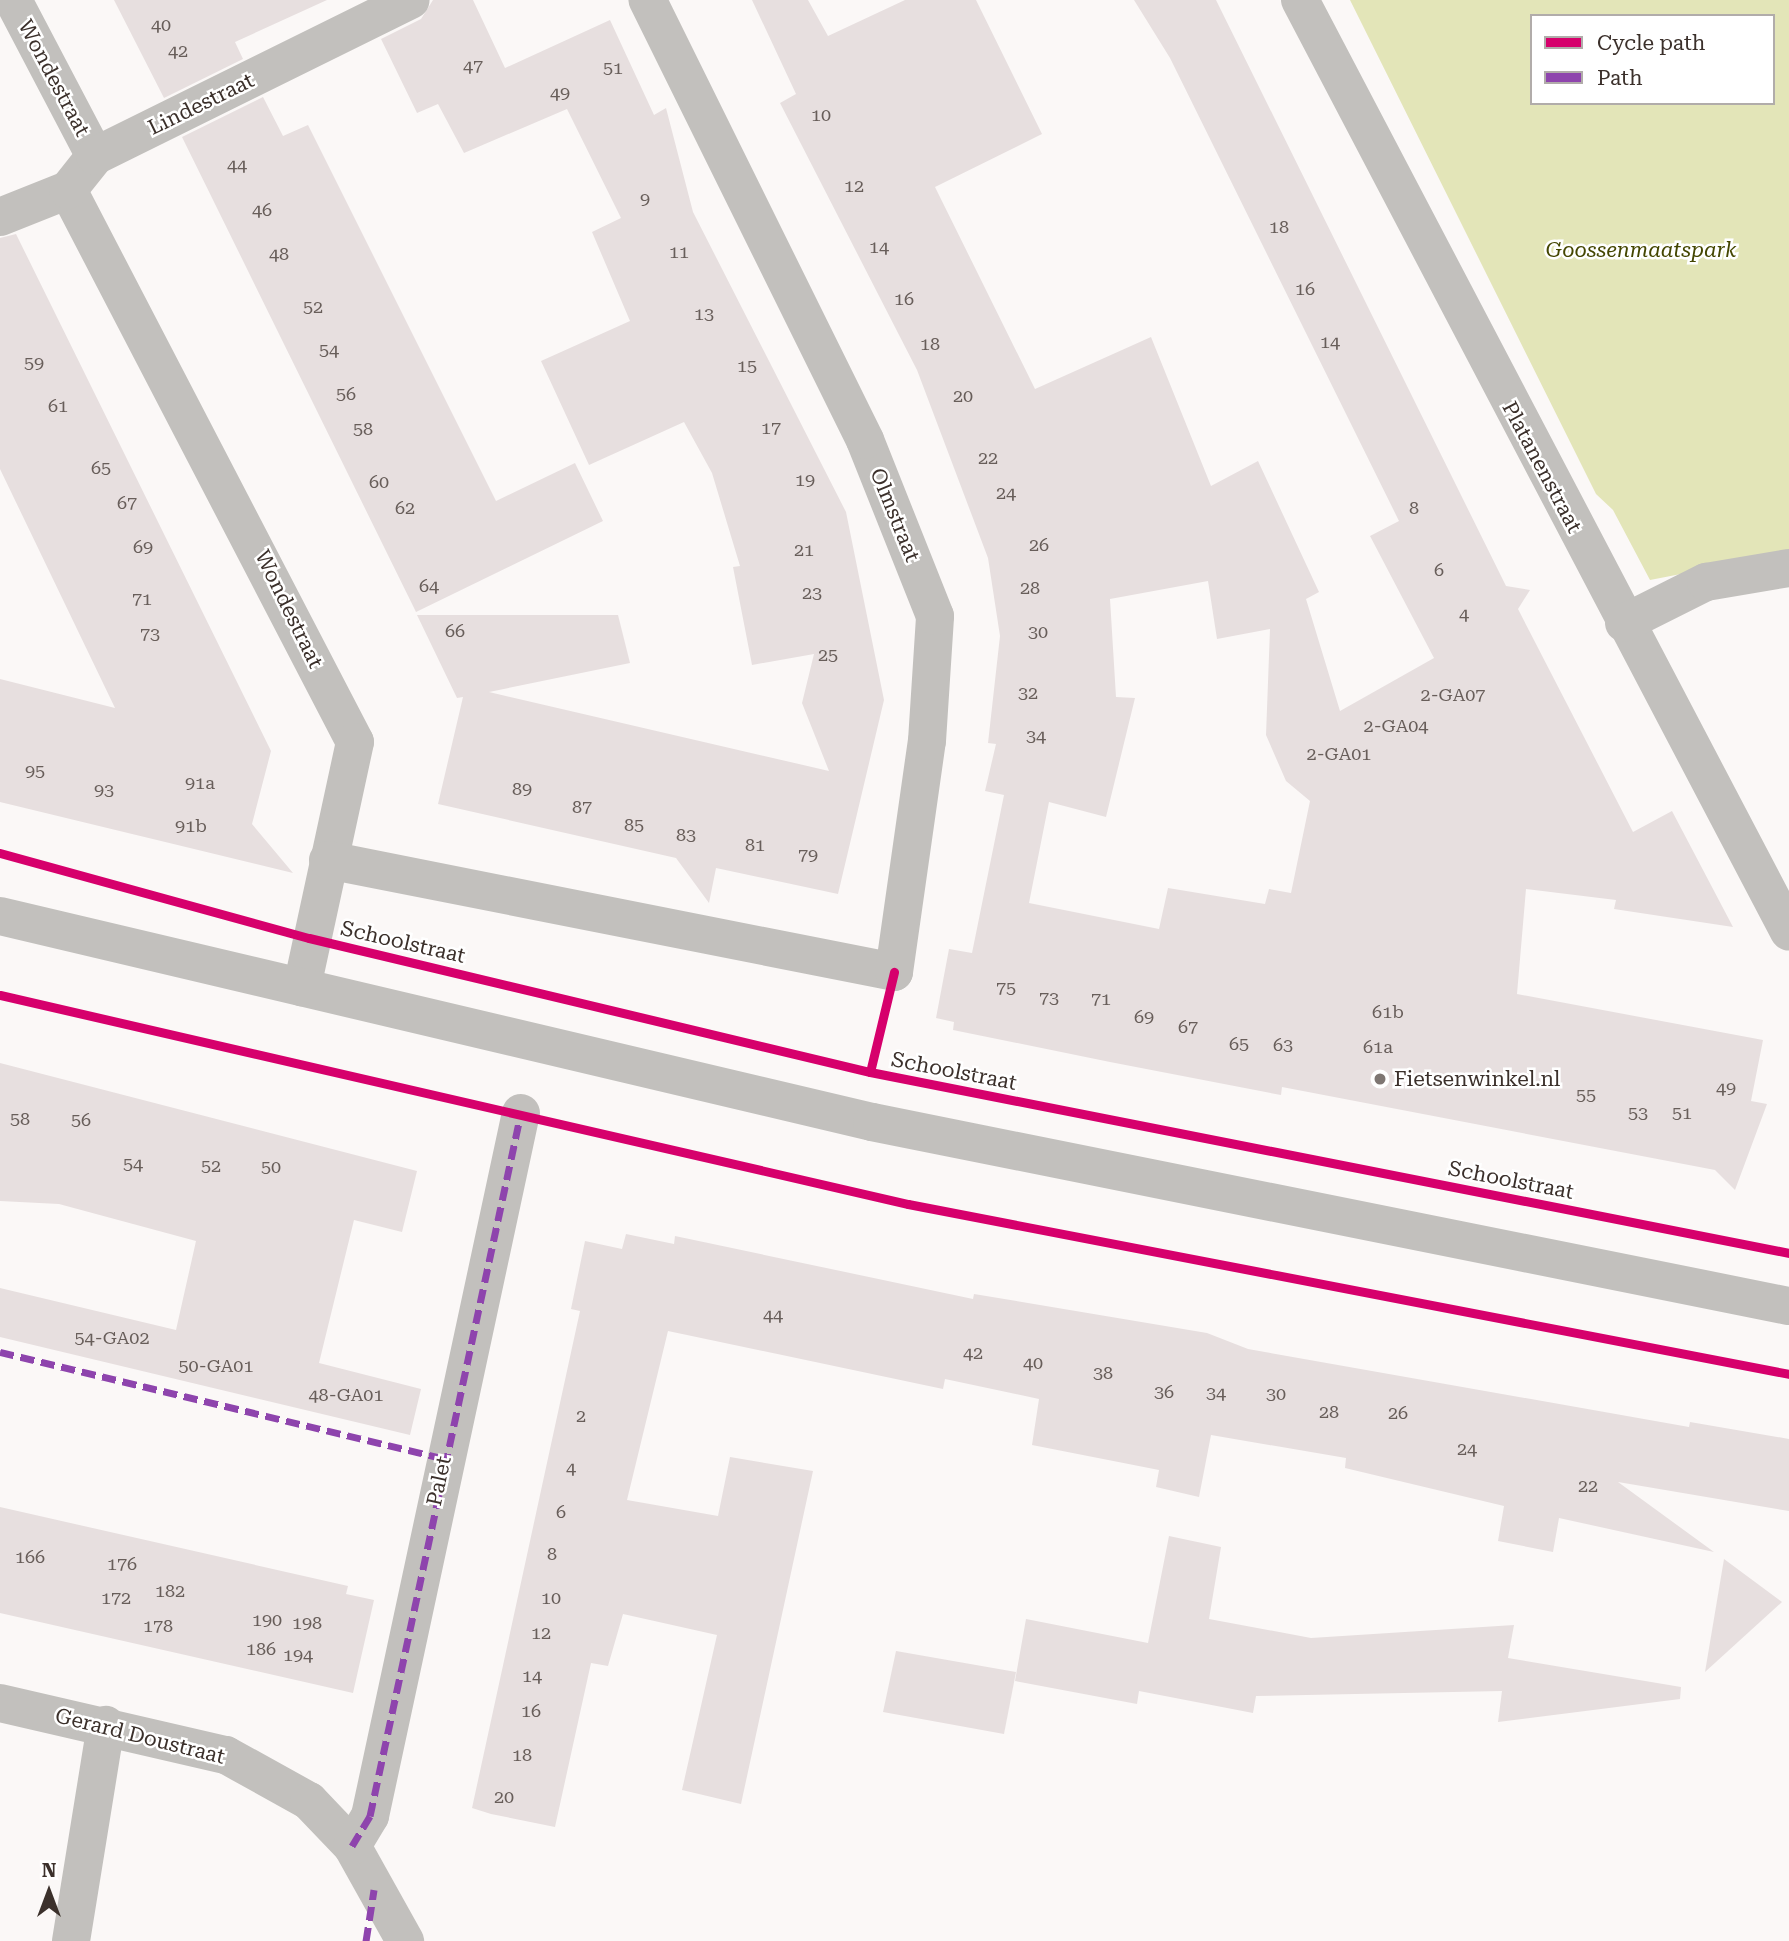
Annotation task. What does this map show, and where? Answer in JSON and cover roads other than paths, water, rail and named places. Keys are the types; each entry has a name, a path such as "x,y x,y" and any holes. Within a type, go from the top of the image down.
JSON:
{"street":[{"name":"Wondestraat","path":"13,0 95,156"},
{"name":"Lindestraat","path":"0,217 68,190 95,156 411,0"},
{"name":"Olmstraat","path":"328,860 894,972 927,741 935,617 865,440 648,0"},
{"name":"Platanenstraat","path":"1300,0 1624,623 1789,932"},
{"name":"Wondestraat","path":"68,190 355,742 302,987"},
{"path":"1624,623 1706,582 1789,568"},
{"path":"0,916 872,1122 1789,1306"},
{"name":"Palet","path":"352,1846 370,1815 521,1113"},
{"name":"Gerard Doustraat","path":"0,1703 106,1725 226,1755 309,1801 352,1846 405,1941"},
{"path":"71,1941 106,1725"}],"place":[{"name":"Fietsenwinkel.nl","path":"1380,1079"}],"park label":[{"name":"Goossenmaatspark","path":"1641,250"}]}
